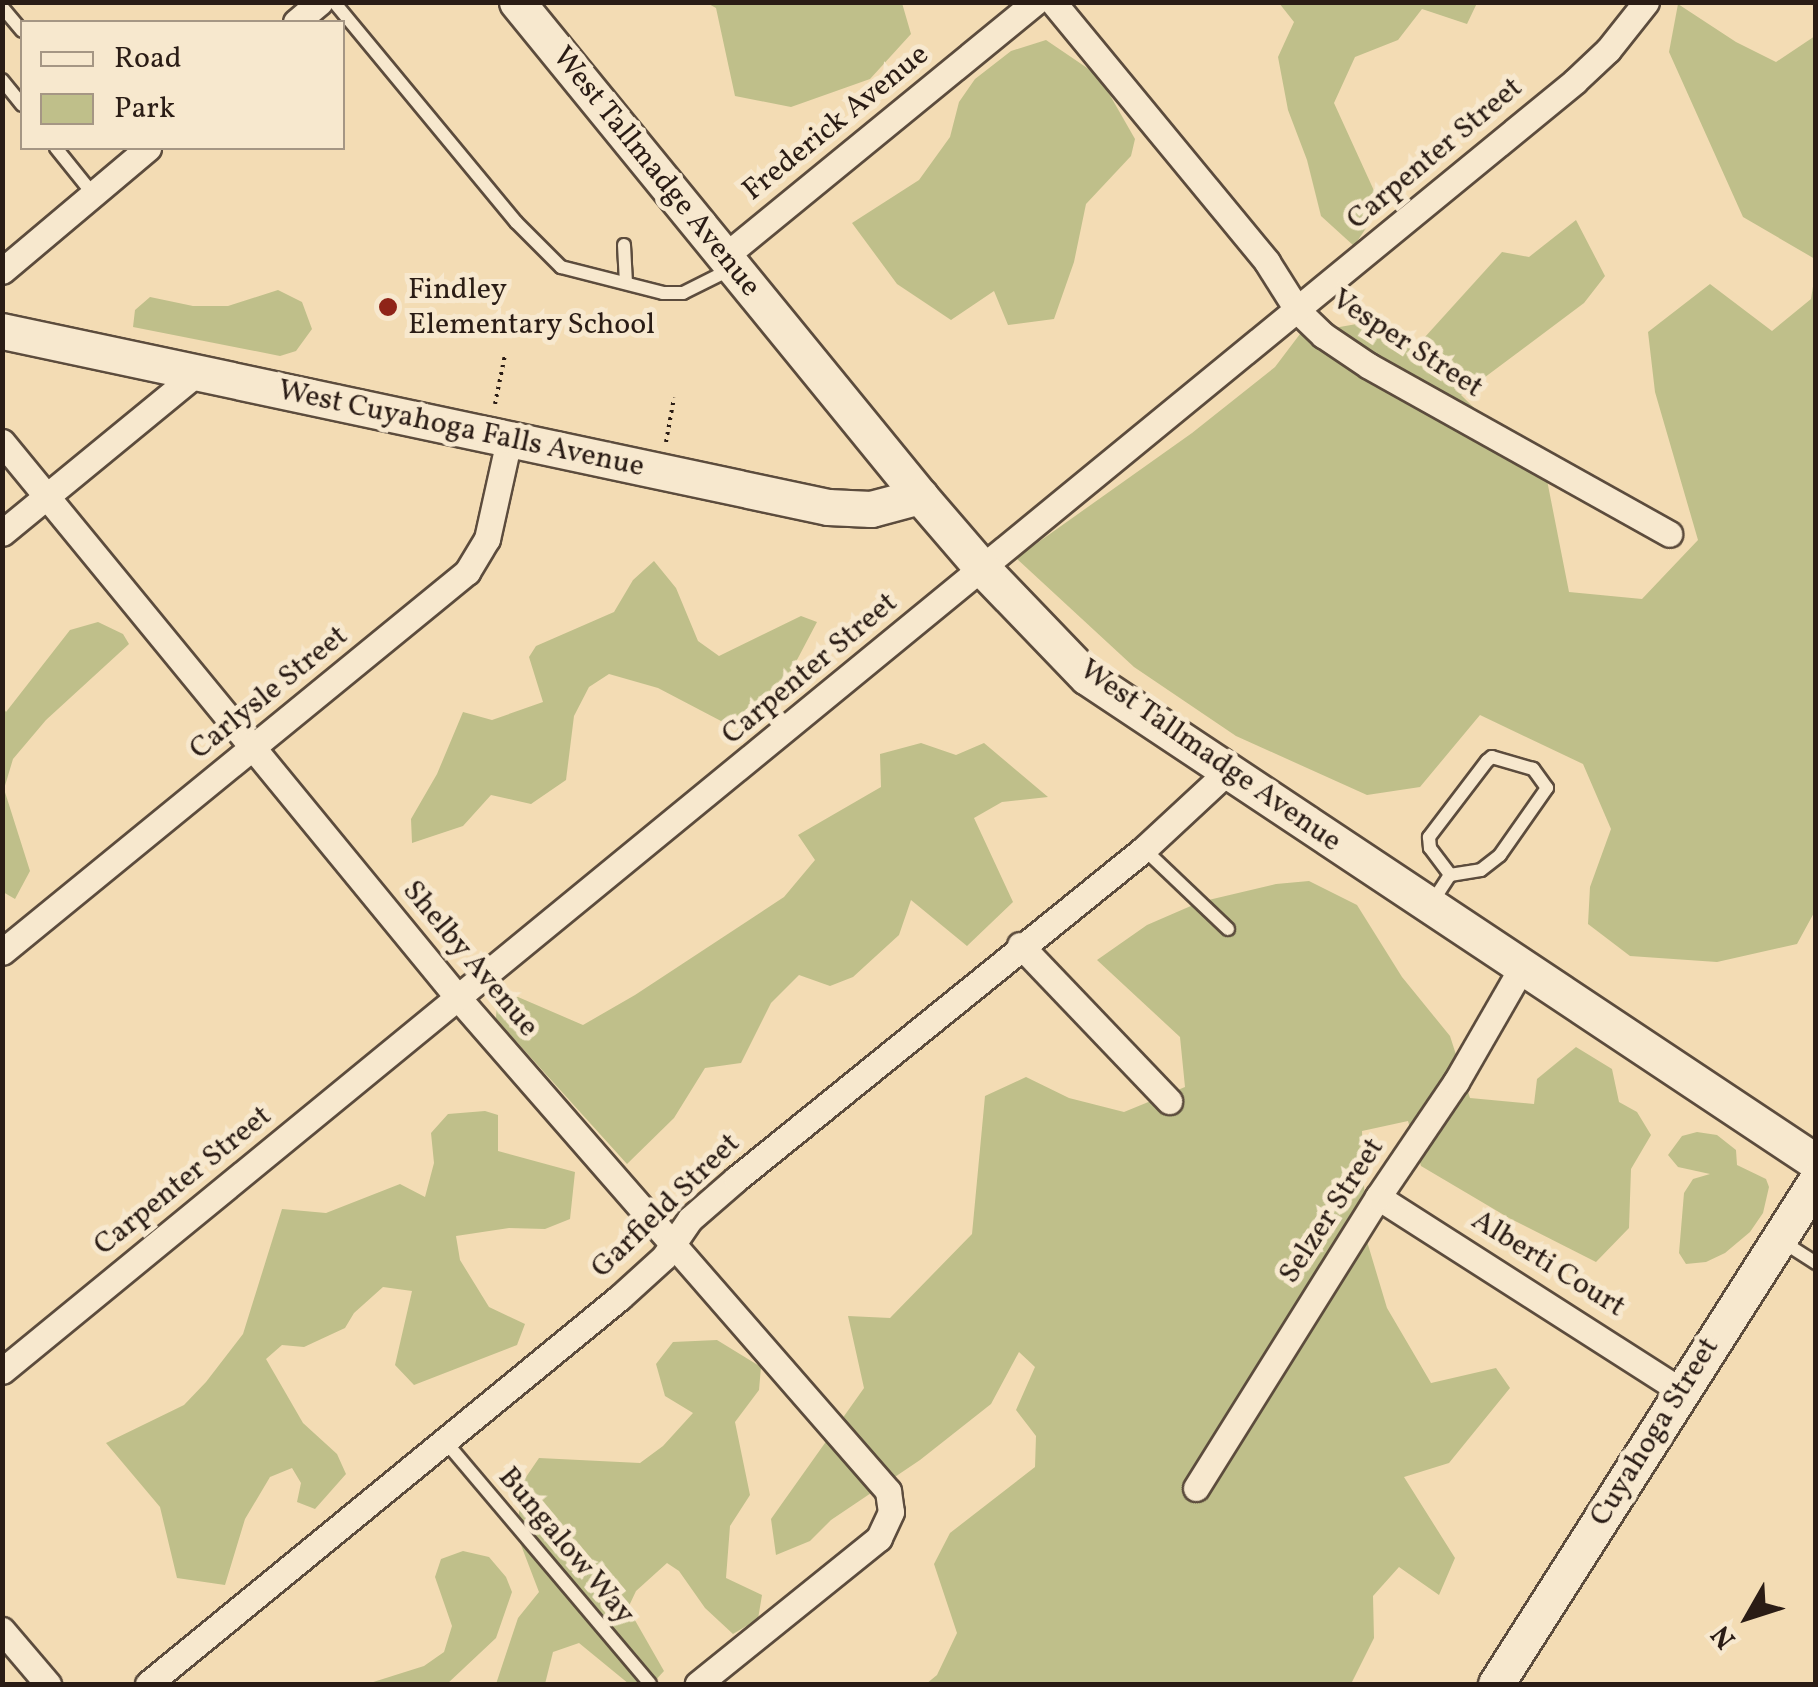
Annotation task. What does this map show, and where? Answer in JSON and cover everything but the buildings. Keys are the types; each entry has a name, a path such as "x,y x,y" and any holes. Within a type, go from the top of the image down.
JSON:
{"main road":[{"name":"West Tallmadge Avenue","path":"517,2 920,496 1086,677 1816,1162"},
{"name":"West Cuyahoga Falls Avenue","path":"2,332 828,506 872,509 920,496"},
{"name":"Cuyahoga Street","path":"1496,1684 1816,1180"}],"street":[{"name":"Frederick Avenue","path":"729,262 1035,2"},
{"name":"Vesper Street","path":"1053,2 1267,262 1298,311 1323,335 1369,366 1669,534"},
{"name":"Carpenter Street","path":"2,1371 1576,80 1608,50 1640,4"},
{"path":"3,270 93,194 133,152"},
{"path":"2,533 198,372"},
{"name":"Carlysle Street","path":"2,952 467,572 487,538 509,440"},
{"name":"Shelby Avenue","path":"2,442 460,999 888,1491 891,1512 880,1538 698,1684"},
{"name":"Garfield Street","path":"148,1684 619,1298 675,1244 690,1219 736,1179 1020,945 1144,849 1227,772"},
{"path":"1020,945 1169,1101"},
{"name":"Selzer Street","path":"1196,1488 1378,1196 1456,1082 1522,969"},
{"name":"Alberti Court","path":"1378,1196 1680,1391"},
{"path":"2,1630 48,1684"}],"lane":[{"path":"334,2 516,222 561,267 663,293 683,293 729,262"},
{"path":"2,8 20,30"},
{"path":"2,80 20,102"},
{"path":"58,150 93,194"},
{"path":"624,245 626,283"},
{"path":"1429,906 1450,875 1481,870 1500,855 1547,788 1533,769 1492,757 1487,761 1429,837 1430,848 1450,875"},
{"path":"1144,849 1228,929"},
{"path":"1778,1239 1816,1263"},
{"name":"Bungalow Way","path":"444,1440 650,1684"}],"path":[{"path":"495,403 505,355"},
{"path":"666,441 674,398"}],"green space":[{"path":"707,3 902,3 911,34 870,79 791,107 735,96 716,8"},
{"path":"1279,3 1477,3 1467,24 1422,9 1398,40 1355,57 1334,103 1381,206 1354,246 1321,216 1307,160 1288,110 1278,57 1294,22"},
{"path":"1678,4 1736,42 1776,62 1815,36 1815,259 1743,217 1669,52"},
{"path":"1046,40 1099,76 1135,139 1131,156 1086,204 1074,262 1054,319 1008,325 994,291 951,320 897,284 852,223 919,180 950,137 959,102 975,79 1011,51"},
{"path":"1576,220 1605,276 1584,303 1461,395 1547,480 1569,592 1642,599 1698,540 1655,392 1648,332 1710,284 1772,331 1811,299 1815,274 1815,911 1797,944 1717,962 1630,956 1588,924 1590,887 1611,829 1583,764 1480,715 1420,787 1367,795 1236,736 1134,667 1016,558 1192,433 1275,367 1300,334 1385,319 1415,348 1502,252 1529,257"},
{"path":"278,290 302,302 312,329 296,351 280,356 133,327 135,310 150,297 193,306 228,306"},
{"path":"654,561 676,588 698,641 719,656 801,616 817,622 770,711 742,732 658,688 609,674 589,687 574,716 566,780 531,804 491,795 463,826 412,843 411,819 437,774 463,712 492,720 543,702 529,657 536,646 614,612 633,580"},
{"path":"98,622 123,634 129,644 46,720 13,759 4,789 30,871 15,899 3,892 3,707 6,712 70,630"},
{"path":"921,743 956,755 984,743 1048,797 1002,802 974,818 1013,902 967,946 911,900 899,935 853,977 830,986 799,975 771,1003 741,1063 705,1068 674,1118 627,1164 496,1019 497,996 518,997 583,1025 635,995 784,897 815,860 798,835 881,787 880,754"},
{"path":"1309,881 1357,905 1402,977 1450,1036 1470,1098 1534,1104 1537,1079 1576,1047 1612,1069 1619,1102 1637,1112 1651,1135 1631,1169 1629,1228 1596,1262 1509,1218 1421,1166 1408,1121 1362,1131 1366,1238 1387,1308 1431,1383 1496,1368 1510,1388 1449,1463 1404,1477 1455,1558 1439,1595 1399,1567 1373,1596 1374,1638 1351,1684 926,1684 937,1675 957,1633 934,1564 950,1533 1035,1467 1036,1436 1016,1410 1035,1367 1019,1352 991,1404 920,1460 831,1520 810,1541 776,1555 771,1519 864,1388 848,1316 890,1318 972,1234 985,1096 1026,1077 1069,1098 1124,1112 1185,1087 1180,1037 1097,960 1147,925 1200,902 1276,884"},
{"path":"485,1111 498,1115 498,1151 575,1172 570,1219 545,1229 509,1228 456,1236 460,1260 489,1307 525,1324 517,1345 414,1385 395,1365 412,1291 383,1287 354,1313 345,1328 304,1347 282,1345 266,1359 303,1423 337,1454 346,1474 315,1509 297,1502 301,1483 292,1468 270,1477 245,1519 225,1585 177,1578 160,1507 106,1443 184,1405 243,1334 282,1209 326,1213 400,1184 425,1197 434,1163 431,1133 448,1114"},
{"path":"1697,1132 1717,1135 1736,1150 1737,1165 1766,1179 1769,1187 1763,1213 1750,1232 1725,1253 1706,1262 1686,1264 1679,1253 1684,1193 1693,1179 1710,1174 1678,1167 1668,1155 1682,1136"},
{"path":"717,1340 761,1367 759,1390 735,1422 750,1495 730,1526 726,1578 762,1595 758,1619 733,1634 705,1608 679,1571 667,1563 636,1591 628,1608 664,1671 652,1684 629,1684 579,1643 553,1652 545,1684 496,1684 518,1618 539,1592 516,1532 524,1480 539,1458 640,1463 663,1446 693,1413 665,1396 656,1364 673,1342"},
{"path":"463,1551 489,1557 506,1577 512,1592 496,1638 447,1684 367,1684 424,1666 444,1652 452,1626 435,1577 441,1559"}],"place":[{"name":"Findley Elementary School","path":"388,307"}]}
